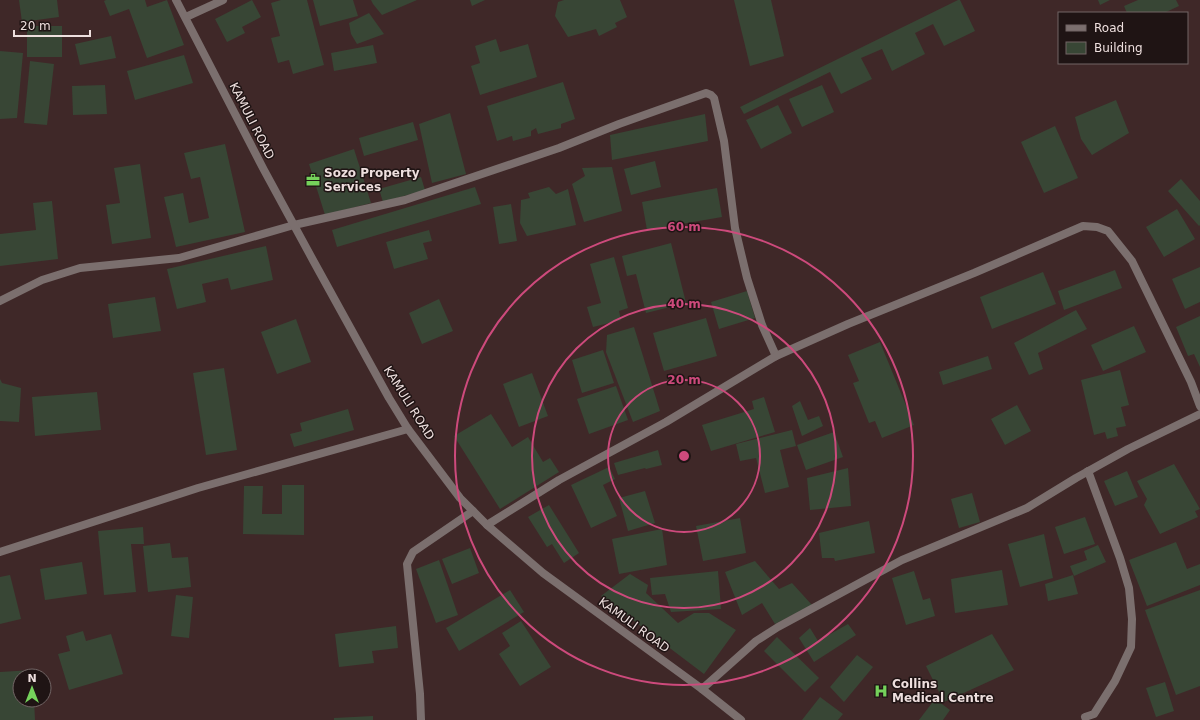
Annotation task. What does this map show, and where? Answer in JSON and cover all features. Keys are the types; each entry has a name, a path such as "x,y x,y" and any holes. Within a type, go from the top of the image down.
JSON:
{"street":[{"name":"KAMULI ROAD","path":"176,0 264,170 386,391 408,429 460,498 487,525 543,573 702,689 741,720"},
{"path":"186,17 223,0"},
{"path":"0,301 42,280 80,268 179,258 294,225 405,200 559,148 619,124 708,93 714,98 724,141 735,228 747,278 762,325 776,356"},
{"path":"487,525 560,480 666,422 776,356 848,324 974,273 1083,226 1097,227 1108,231 1132,261 1191,382 1200,406"},
{"path":"702,689 756,641 778,627 902,560 1027,508 1128,449 1200,414"},
{"path":"0,552 198,488 408,429"},
{"path":"1085,717 1094,714 1118,674 1131,647 1132,619 1129,588 1120,558 1088,471"},
{"path":"421,720 420,694 407,564 413,552 473,512"}],"building":[{"path":"19,0 57,0 59,17 22,22"},
{"path":"145,0 147,7 167,0 184,45 147,58 129,9 110,16 104,1"},
{"path":"252,0 261,17 242,27 245,33 227,42 215,19"},
{"path":"281,0 307,0 324,65 293,74 289,60 278,63 271,38 280,36 271,3"},
{"path":"313,0 353,0 358,16 320,26"},
{"path":"371,0 417,0 382,15"},
{"path":"470,0 485,0 472,6"},
{"path":"564,0 620,0 627,17 615,23 617,27 599,36 596,29 568,37 555,16 558,2"},
{"path":"734,0 771,0 784,56 750,66"},
{"path":"960,0 975,31 944,46 933,24 915,33 925,54 892,71 882,49 861,58 872,79 841,94 830,72 744,114 740,107"},
{"path":"1098,0 1110,0 1100,5"},
{"path":"1138,0 1176,0 1179,6 1166,12 1127,12 1124,6"},
{"path":"369,13 384,34 357,44 351,34 349,23"},
{"path":"27,26 62,26 62,57 27,57"},
{"path":"111,36 116,58 80,65 75,44"},
{"path":"496,39 500,52 528,44 537,77 480,95 471,66 480,63 475,46"},
{"path":"373,45 377,63 334,71 331,53"},
{"path":"0,51 23,53 17,118 0,119"},
{"path":"184,55 193,83 135,100 127,71"},
{"path":"30,61 54,64 47,125 24,123"},
{"path":"563,82 575,119 561,124 561,128 538,134 536,128 531,131 531,136 513,141 512,136 497,141 487,106"},
{"path":"105,85 107,114 73,115 72,86"},
{"path":"822,85 834,112 802,127 789,99"},
{"path":"1116,100 1129,133 1092,155 1081,139 1075,117"},
{"path":"778,105 792,133 761,149 746,120"},
{"path":"450,113 466,174 432,183 419,124"},
{"path":"705,114 708,141 612,160 610,135"},
{"path":"413,122 418,140 364,156 359,138"},
{"path":"1055,126 1078,178 1044,193 1021,142"},
{"path":"225,144 245,232 176,247 164,197 183,193 189,223 209,218 200,177 191,179 184,153"},
{"path":"354,149 371,203 325,215 309,164"},
{"path":"655,161 661,187 631,195 624,169"},
{"path":"140,164 151,238 112,244 106,205 120,203 114,168"},
{"path":"612,167 622,211 584,222 572,184 585,176 582,168"},
{"path":"421,177 425,190 383,202 379,189"},
{"path":"1181,179 1200,201 1199,226 1168,191"},
{"path":"475,187 481,204 337,247 332,230"},
{"path":"549,187 556,194 568,189 576,225 527,236 520,223 521,200 530,198 528,193"},
{"path":"717,188 722,217 647,230 642,202"},
{"path":"52,201 58,259 0,266 0,234 36,230 33,203"},
{"path":"511,204 517,241 499,244 493,207"},
{"path":"1177,209 1195,239 1164,257 1146,227"},
{"path":"429,230 432,241 423,243 428,259 394,269 386,242"},
{"path":"671,243 686,303 646,313 636,274 627,276 622,256"},
{"path":"266,246 273,280 231,290 228,278 202,284 206,302 177,309 167,269"},
{"path":"614,257 628,308 619,311 621,320 593,327 587,307 601,303 590,264"},
{"path":"1200,267 1200,302 1185,309 1172,279"},
{"path":"1115,270 1122,288 1064,310 1058,291"},
{"path":"1043,272 1056,304 992,329 980,297"},
{"path":"747,291 755,318 719,329 711,302"},
{"path":"155,297 161,331 113,338 108,304"},
{"path":"439,299 453,331 422,344 409,313"},
{"path":"1076,310 1087,329 1038,353 1043,369 1029,375 1014,343"},
{"path":"1200,316 1200,367 1194,354 1188,356 1176,327"},
{"path":"706,318 717,356 664,371 653,333"},
{"path":"296,319 311,362 277,374 261,332"},
{"path":"1134,326 1146,352 1103,371 1091,345"},
{"path":"634,327 660,411 633,422 606,352 607,335"},
{"path":"880,342 914,425 882,438 875,421 869,423 853,383 859,381 848,355"},
{"path":"603,350 614,383 582,393 572,360"},
{"path":"988,356 992,369 943,385 939,372"},
{"path":"224,368 237,450 206,455 193,373"},
{"path":"1120,370 1129,405 1121,407 1126,426 1116,428 1118,436 1107,439 1105,432 1094,435 1081,380"},
{"path":"532,373 548,416 519,427 503,384"},
{"path":"0,379 2,383 21,388 19,422 0,421"},
{"path":"616,386 628,420 589,434 577,399"},
{"path":"97,392 101,430 35,436 32,397"},
{"path":"764,397 775,432 711,451 702,425 754,409 752,401"},
{"path":"800,401 808,420 819,416 823,426 802,436 792,406"},
{"path":"1017,405 1031,431 1005,445 991,419"},
{"path":"348,409 354,430 294,447 290,434 302,431 300,423"},
{"path":"491,414 512,447 528,437 543,462 550,458 559,472 500,509 454,436"},
{"path":"792,430 796,446 780,450 789,487 765,493 756,458 740,461 736,444"},
{"path":"834,432 843,457 806,470 797,445"},
{"path":"658,450 662,465 618,475 614,463"},
{"path":"1174,464 1200,509 1195,511 1198,517 1160,534 1144,505 1147,499 1137,481"},
{"path":"609,467 615,479 603,485 617,516 591,528 571,485"},
{"path":"848,468 851,506 810,510 807,478"},
{"path":"1127,471 1138,497 1115,506 1104,481"},
{"path":"282,485 304,485 304,535 243,534 244,486 263,486 262,514 282,514"},
{"path":"645,491 655,523 628,531 619,498"},
{"path":"972,493 980,522 959,528 951,499"},
{"path":"549,505 579,553 564,563 552,544 547,547 528,517"},
{"path":"1085,517 1095,544 1064,554 1055,527"},
{"path":"740,518 746,553 703,561 696,526"},
{"path":"869,521 875,553 835,561 834,558 822,558 819,533"},
{"path":"143,527 144,544 131,544 136,592 104,595 98,531"},
{"path":"662,529 667,565 619,574 612,539"},
{"path":"1044,534 1053,578 1020,587 1008,544"},
{"path":"1176,542 1187,569 1200,564 1200,585 1147,606 1129,560"},
{"path":"170,543 172,558 188,557 191,587 148,592 143,546"},
{"path":"1098,545 1106,562 1074,576 1070,566 1087,560 1084,551"},
{"path":"470,548 479,573 452,584 442,559"},
{"path":"439,560 458,615 436,623 416,569"},
{"path":"755,561 779,589 792,583 812,605 775,624 762,603 742,615 725,572"},
{"path":"82,562 87,594 45,600 40,569"},
{"path":"1002,570 1008,605 955,613 951,579"},
{"path":"718,571 721,609 671,612 665,594 652,595 650,578"},
{"path":"914,571 923,600 930,598 935,616 906,625 892,578"},
{"path":"630,574 648,585 646,593 678,623 694,613 709,613 736,630 704,674 601,596"},
{"path":"10,575 21,619 0,624 0,577"},
{"path":"1073,575 1078,594 1048,601 1045,584"},
{"path":"510,590 524,612 459,651 446,628"},
{"path":"1200,590 1200,686 1176,695 1145,610"},
{"path":"176,595 193,597 189,638 171,636"},
{"path":"521,621 551,667 520,686 499,654 510,646 502,633"},
{"path":"848,624 856,635 814,662 799,638 810,628 818,641"},
{"path":"396,626 398,648 372,651 374,663 339,667 335,634"},
{"path":"83,631 86,641 111,634 123,674 69,690 58,654 70,651 66,636"},
{"path":"992,634 1014,670 944,702 926,666"},
{"path":"777,637 819,678 805,692 764,651"},
{"path":"857,655 873,667 844,702 830,687"},
{"path":"12,671 12,708 34,708 35,720 0,720 0,672"},
{"path":"1165,682 1174,711 1156,717 1146,688"},
{"path":"820,697 843,714 838,720 802,720"},
{"path":"935,699 950,710 943,720 919,720"},
{"path":"373,716 373,720 334,720 334,718"}],"place":[{"name":"Sozo Property Services","path":"313,180"},
{"name":"Collins Medical Centre","path":"881,691"}]}
